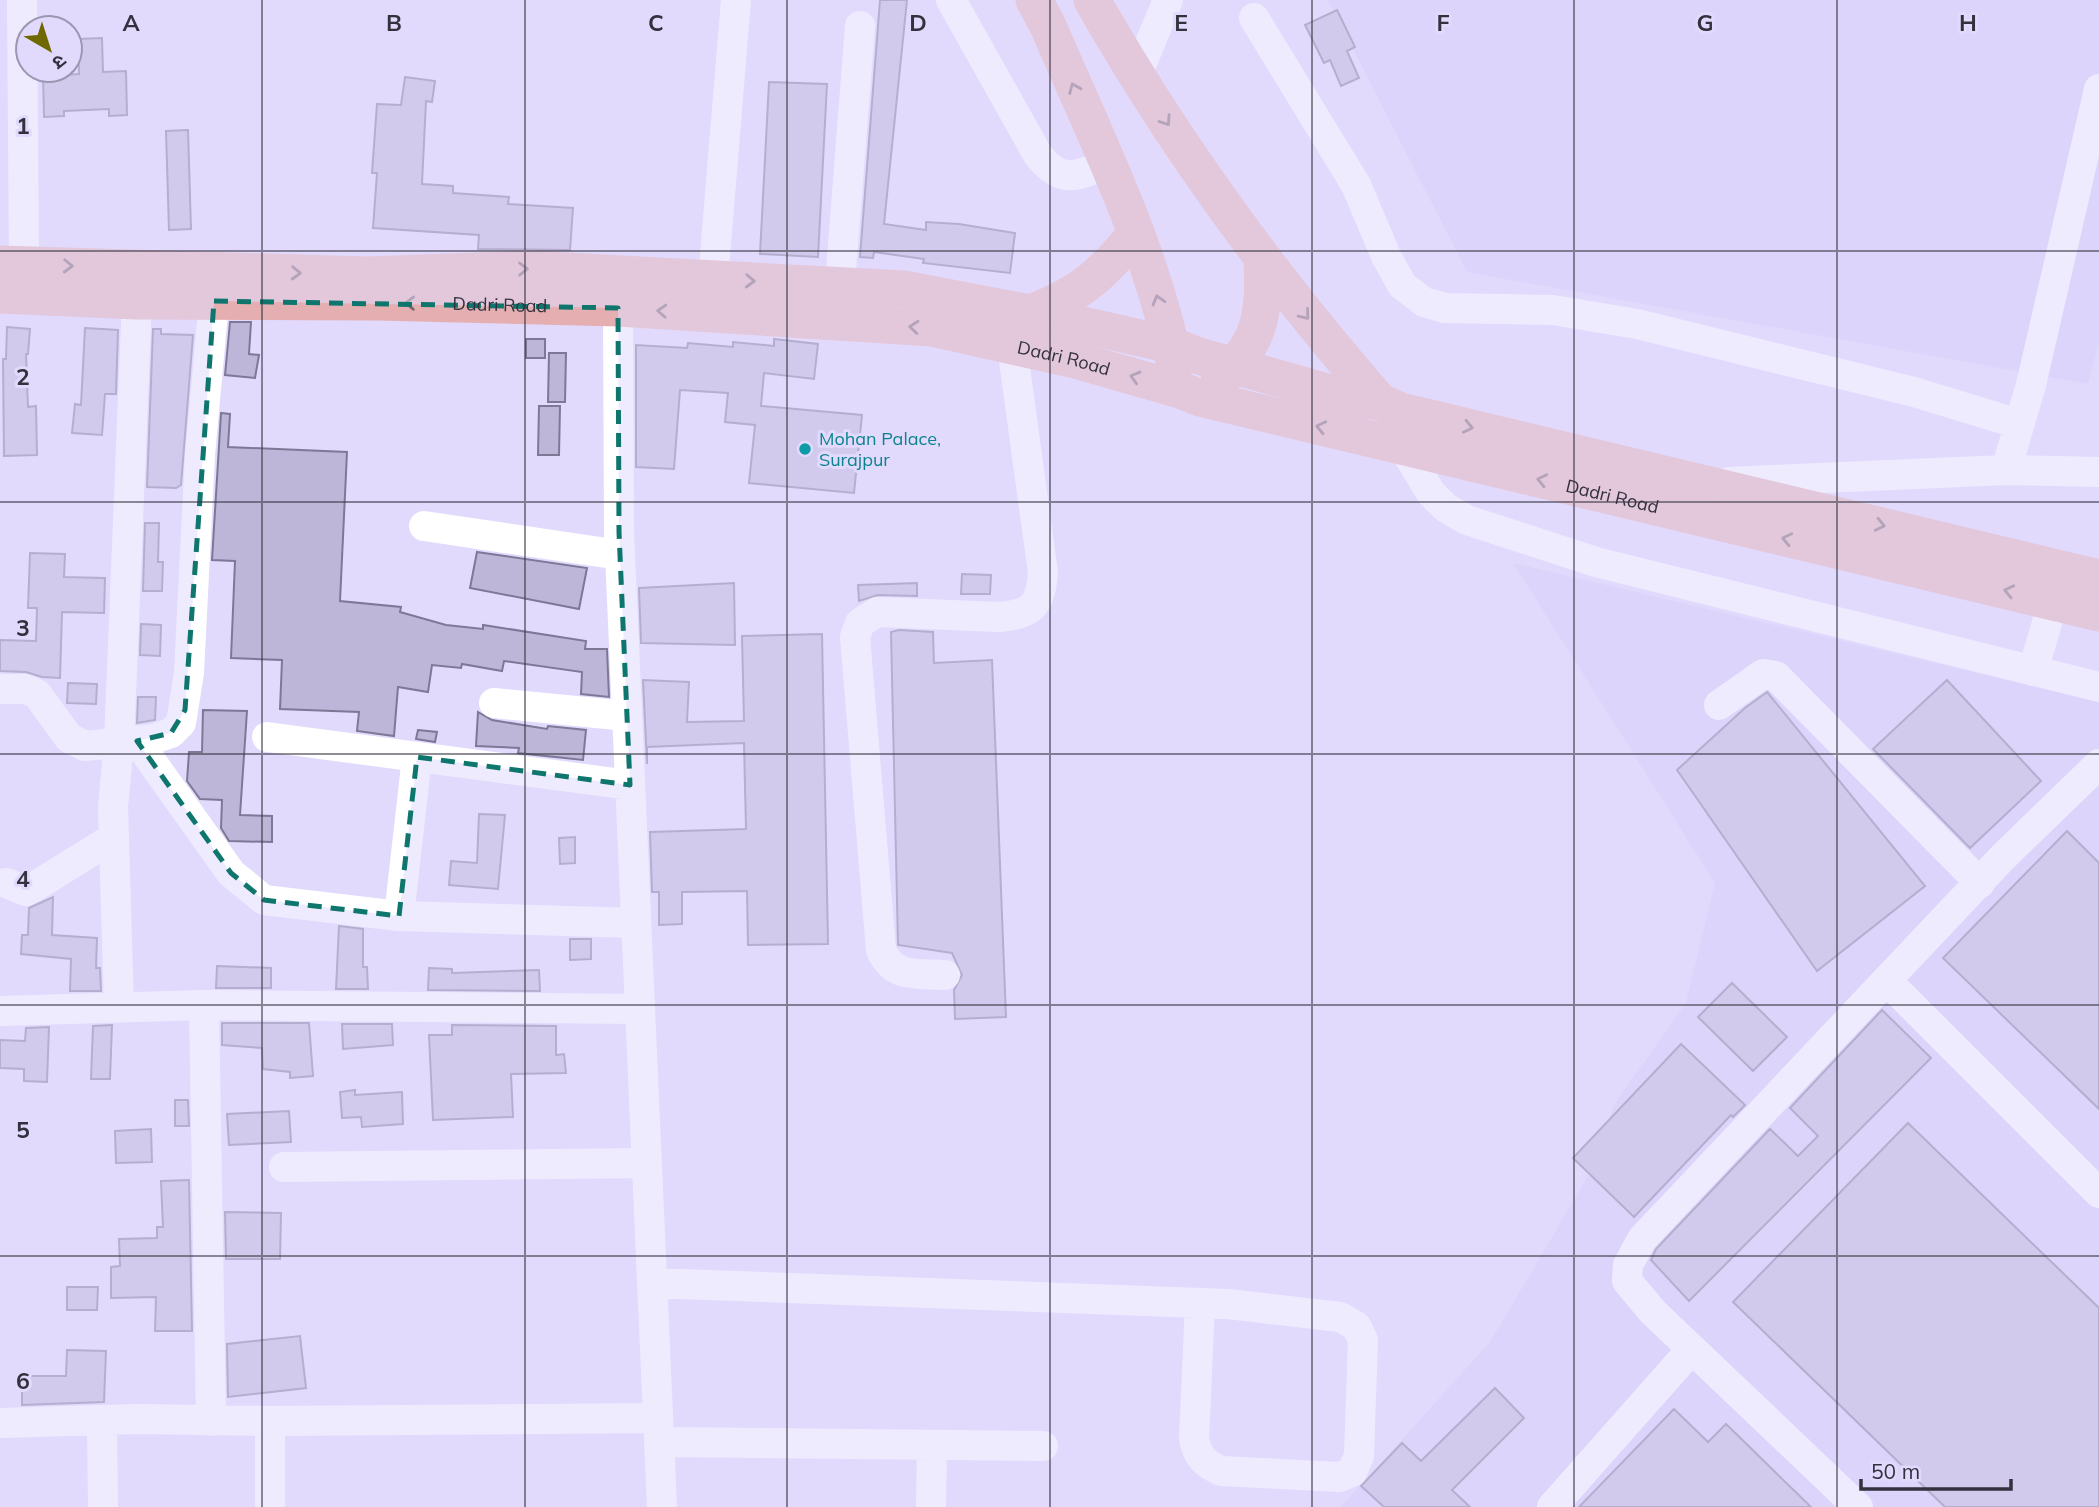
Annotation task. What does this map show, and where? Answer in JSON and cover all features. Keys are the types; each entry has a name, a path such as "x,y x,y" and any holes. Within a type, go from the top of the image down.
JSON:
{"main road":[{"path":"1034,0 1136,233 1171,345 1190,394 1234,366 1250,346 1259,326 1264,303 1262,262"},
{"path":"1092,0 1136,77 1262,262 1391,407"},
{"path":"1030,313 1061,302 1085,287 1112,263 1136,233"},
{"name":"Dadri Road","path":"12,264 367,275 529,269 904,289 1030,313 1171,345 1345,397 2099,578"},
{"name":"Dadri Road","path":"0,295 137,301 618,308 932,328 1012,346 1403,447 2048,619 2099,613"}],"street":[{"path":"12,264 22,0"},
{"path":"713,280 736,0"},
{"path":"951,0 1038,155 1049,169 1064,177 1083,174 1107,164"},
{"path":"1136,77 1168,0"},
{"path":"1254,18 1356,185 1386,256 1402,285 1424,302 1445,308 1553,310 1637,324 1914,392 2020,424"},
{"path":"840,284 860,26"},
{"path":"2006,470 2020,424 2099,89"},
{"path":"119,1006 113,838 128,742 137,301"},
{"path":"0,689 25,689 37,694 76,743 99,747 128,742 171,733 181,723 186,710 200,455 214,301"},
{"path":"618,308 620,555 662,1507"},
{"path":"945,975 901,972 887,964 881,950 855,637 860,623 877,612 999,617 1018,615 1035,606 1041,591 1043,573 1012,346"},
{"path":"1403,447 1431,493 1446,508 1467,520 1596,562 2099,687"},
{"path":"1703,483 2006,470 2099,472"},
{"path":"424,526 620,555"},
{"path":"2033,671 2048,619"},
{"path":"1719,705 1763,674 1776,676 1980,883"},
{"path":"494,703 627,716"},
{"path":"267,737 630,785"},
{"path":"128,742 249,891 264,900 399,916 636,923"},
{"path":"399,916 416,757"},
{"path":"1858,1507 1691,1350 1627,1281 1632,1256 1642,1239 1980,883 2098,766"},
{"path":"6,883 26,891 113,838"},
{"path":"1887,981 2099,1193"},
{"path":"0,1011 204,1005 640,1009"},
{"path":"204,1005 211,1420"},
{"path":"284,1167 646,1163"},
{"path":"652,1283 1239,1305 1340,1317 1356,1326 1363,1340 1359,1456 1352,1472 1340,1477 1221,1471 1207,1465 1197,1455 1194,1439 1200,1304"},
{"path":"1552,1507 1691,1350"},
{"path":"270,1421 270,1507"},
{"path":"0,1423 270,1421 658,1430 932,1445 1043,1446"},
{"path":"102,1422 103,1507"},
{"path":"931,1507 932,1445"}],"highlighted area":[{"path":"214,301 618,308 619,532 630,785 417,757 399,916 264,900 231,873 137,741 171,733 185,710"}],"shaded area":[{"path":"1328,0 2099,0 2099,342 2088,384 1467,272"},
{"path":"1513,563 2099,702 2099,1507 1341,1507 1490,1342 1603,1151 1613,1106 1686,1003 1715,883"}],"building":[{"path":"880,0 907,0 884,224 926,230 926,222 959,224 1015,233 1010,273 923,263 924,259 874,252 873,258 860,257"},
{"path":"1337,10 1355,47 1347,51 1359,78 1341,86 1330,60 1324,63 1305,25"},
{"path":"102,38 103,72 126,71 127,115 109,116 109,109 64,111 64,116 44,117 43,84 84,84 84,39"},
{"path":"405,77 435,81 432,102 426,101 422,184 453,186 453,193 509,197 508,204 573,208 570,250 478,249 479,235 373,228 377,173 372,173 377,104 401,105"},
{"path":"769,82 827,84 818,257 760,254"},
{"path":"188,130 191,229 169,230 166,131"},
{"path":"230,322 251,322 249,354 259,355 255,378 225,375"},
{"path":"7,327 30,329 26,354 28,407 36,406 37,455 4,456 3,359 6,359"},
{"path":"85,328 118,330 116,394 105,394 102,435 72,433 75,404 81,405"},
{"path":"153,329 161,329 161,334 193,335 181,485 176,488 147,487"},
{"path":"526,339 545,339 545,358 526,358"},
{"path":"774,339 818,344 814,379 764,373 761,406 862,415 854,493 749,483 755,425 725,422 728,393 680,390 674,469 636,467 636,345 687,348 688,343 733,347 733,342 774,346"},
{"path":"549,353 566,353 565,402 548,402"},
{"path":"539,406 560,406 559,455 538,455"},
{"path":"221,413 230,414 228,447 347,452 340,601 401,607 400,612 446,625 483,629 483,625 586,641 585,649 607,649 609,697 581,694 582,672 504,661 502,671 462,664 461,668 432,665 428,692 398,687 394,736 357,731 359,712 280,709 282,660 231,658 235,561 212,560"},
{"path":"145,523 159,523 158,562 163,562 162,591 143,591"},
{"path":"477,552 587,568 579,609 470,588"},
{"path":"30,553 65,554 64,577 105,578 104,613 62,612 60,678 0,671 0,640 36,641 37,608 28,608"},
{"path":"962,574 991,575 990,594 961,594"},
{"path":"734,583 735,645 641,643 639,588"},
{"path":"917,583 917,596 878,595 859,601 858,585"},
{"path":"141,624 161,625 160,656 140,655"},
{"path":"891,632 933,632 934,663 992,660 1006,1017 955,1019 954,990 962,975 952,953 898,945"},
{"path":"822,634 828,944 748,945 747,891 682,892 682,924 659,925 659,892 652,892 650,832 746,829 744,743 647,747 647,764 643,680 689,682 687,722 744,721 742,636"},
{"path":"1947,680 2041,781 1970,848 1873,749"},
{"path":"68,683 97,684 96,704 67,703"},
{"path":"1767,692 1925,886 1817,971 1677,770 1745,708"},
{"path":"138,697 156,697 155,720 137,723"},
{"path":"203,710 247,711 240,815 272,816 272,842 229,841 221,828 222,800 200,799 187,781 189,752 202,752"},
{"path":"478,712 492,720 547,729 548,726 586,730 583,760 518,753 519,748 476,746"},
{"path":"418,730 437,732 435,742 416,739"},
{"path":"479,814 505,815 498,889 449,885 451,861 477,863"},
{"path":"2067,831 2099,863 2099,1109 1943,958"},
{"path":"575,837 575,863 560,864 559,838"},
{"path":"53,897 52,935 97,938 96,968 100,968 101,991 70,991 71,959 21,954 22,935 28,935 29,908"},
{"path":"339,926 363,929 363,967 367,967 368,989 336,989"},
{"path":"570,939 591,939 591,959 570,960"},
{"path":"217,966 271,968 271,988 216,988"},
{"path":"429,968 452,969 452,973 539,970 540,991 428,990"},
{"path":"1732,983 1787,1037 1753,1071 1698,1017"},
{"path":"1882,1010 1931,1058 1689,1301 1651,1260 1656,1249 1770,1129 1798,1156 1818,1136 1790,1108"},
{"path":"222,1023 309,1023 313,1076 290,1078 290,1072 263,1069 262,1048 222,1045"},
{"path":"342,1024 392,1024 393,1045 343,1049"},
{"path":"112,1025 110,1079 91,1079 93,1026"},
{"path":"452,1025 556,1026 556,1055 564,1054 566,1073 511,1074 513,1117 433,1120 429,1035 452,1035"},
{"path":"49,1027 47,1082 24,1081 24,1069 0,1068 0,1040 25,1041 26,1028"},
{"path":"1681,1044 1745,1105 1733,1117 1731,1115 1634,1217 1573,1158"},
{"path":"355,1090 355,1095 402,1092 403,1124 362,1127 361,1117 342,1118 340,1092"},
{"path":"175,1100 188,1100 189,1126 175,1126"},
{"path":"289,1111 291,1142 229,1145 227,1114"},
{"path":"1908,1123 2099,1308 2099,1507 1945,1507 1733,1302"},
{"path":"151,1129 152,1162 116,1163 115,1131"},
{"path":"189,1180 192,1331 155,1331 156,1297 111,1298 111,1267 120,1266 119,1239 157,1238 157,1227 163,1227 161,1181"},
{"path":"225,1212 281,1213 280,1259 226,1259"},
{"path":"67,1287 98,1287 97,1310 67,1310"},
{"path":"300,1336 306,1388 228,1397 227,1344"},
{"path":"67,1350 106,1351 104,1402 22,1405 22,1376 66,1376"},
{"path":"1495,1388 1524,1418 1452,1490 1470,1507 1384,1507 1361,1486 1402,1443 1421,1461"},
{"path":"1674,1409 1708,1442 1726,1424 1811,1507 1579,1507"}],"place":[{"name":"Mohan Palace, Surajpur","path":"805,449"}]}
